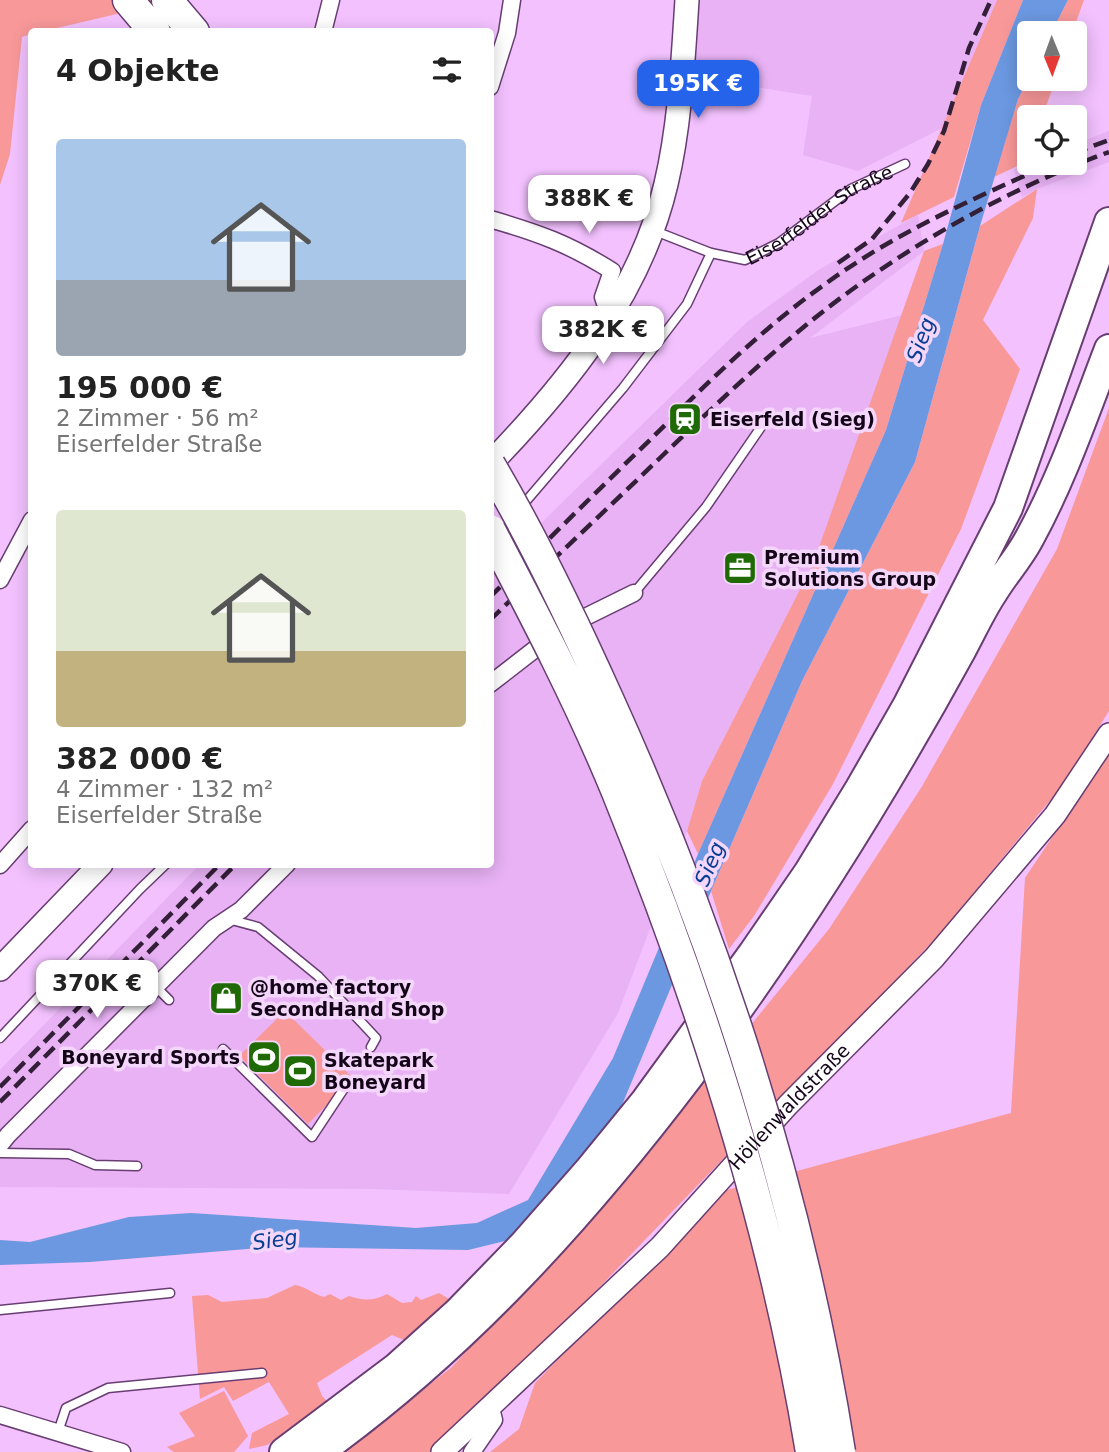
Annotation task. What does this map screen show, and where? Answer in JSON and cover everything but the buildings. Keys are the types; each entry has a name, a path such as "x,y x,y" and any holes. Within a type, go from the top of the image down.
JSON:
{"highway":[{"path":"128,0 152,28"},
{"path":"167,0 191,28"},
{"path":"284,1452 464,1320 540,1256 599,1189 702,1042 860,788 907,706 1008,508 1109,222"},
{"path":"1078,314 1109,245"},
{"path":"992,593 1053,437 1109,270"},
{"path":"702,1042 768,969 869,811 924,718 992,593 1027,544 1059,481 1109,349"},
{"path":"494,473 575,626 643,776 703,930 755,1087 798,1247 840,1452"},
{"path":"499,527 616,790 676,943 727,1098 770,1256 811,1452"},
{"path":"319,1452 409,1383 464,1320"}],"main road":[{"path":"494,461 559,388 610,317 652,230 666,184 683,67 687,0"},
{"path":"0,969 98,868"}],"street":[{"path":"324,28 331,0"},
{"path":"494,75 507,33 513,0"},
{"path":"494,220 541,233 580,251 612,271 603,297 610,317"},
{"path":"0,580 28,528"},
{"path":"494,681 561,629 634,593"},
{"name":"Höllenwaldstraße","path":"442,1452 660,1247 788,1105 934,958 1055,815 1109,734"},
{"path":"0,865 28,834"},
{"path":"0,1145 214,928 241,911 283,868"},
{"path":"472,1452 494,1420 491,1408"},
{"path":"0,1415 122,1452"}],"lane":[{"name":"Eiserfelder Straße","path":"652,230 711,253 745,260 779,243 851,189 905,164"},
{"path":"499,527 518,510 623,387 687,303 711,253"},
{"path":"634,593 706,507 761,427"},
{"path":"494,481 518,510"},
{"path":"0,1038 162,868"},
{"path":"228,919 258,927 318,976 376,1038 371,1047"},
{"path":"156,987 169,1000"},
{"path":"223,1049 312,1137 345,1087"},
{"path":"0,1153 69,1154 94,1165 137,1166"},
{"path":"0,1310 170,1293"},
{"path":"58,1432 66,1408 108,1388 262,1373"}],"shaded area":[{"path":"0,0 177,0 57,28 28,28 28,35 22,37 10,154 0,185"},
{"path":"693,0 997,0 942,128 858,171 803,155 812,96 687,76"},
{"path":"997,0 1023,0 981,105 954,197 901,223"},
{"path":"1068,0 1084,0 1076,21 1057,21"},
{"path":"1022,91 1052,91 1046,105 1017,105 1017,166 994,177 1018,99"},
{"path":"1109,131 1109,162 1087,170 1087,139"},
{"path":"1017,167 1017,175 1074,175 1022,197 1014,169"},
{"path":"1037,189 1033,218 983,320 1020,369 961,529 833,784 754,916 729,949 711,891 802,681 915,462 980,226"},
{"path":"918,215 924,251 810,338 903,315 813,564 702,781 687,831 618,1013 509,1194 373,1189 0,1187 0,1070 196,868 494,868 494,569 747,322 820,269"},
{"path":"943,244 886,430 698,854 687,831 702,781 813,564 924,251"},
{"path":"1109,408 1109,711 1062,786 937,937 508,1382 431,1452 343,1452 452,1367 654,1144 829,929 921,788 1057,549"},
{"path":"1109,752 1109,1452 490,1452 519,1429 535,1383 723,1191 1011,1113 1025,878"},
{"name":"Skatepark Boneyard","path":"285,1011 353,1078 308,1124 239,1056"},
{"path":"295,1285 324,1297 330,1294 341,1300 349,1296 373,1299 387,1294 402,1303 412,1302 416,1296 421,1300 439,1293 449,1299 404,1340 392,1335 317,1383 322,1396 329,1403 267,1445 249,1449 252,1433 289,1414 269,1382 233,1401 224,1387 200,1399 192,1296 208,1295 222,1302 267,1298"},
{"path":"224,1391 248,1436 234,1452 174,1452 167,1447 195,1436 179,1413"}],"water":[{"name":"Sieg","path":"1023,0 1068,0 1057,21 1017,21 1017,91 1022,91 980,226 915,462 802,681 622,1105 583,1176 529,1235 468,1250 270,1247 90,1262 0,1265 0,1240 30,1242 129,1217 191,1213 416,1228 477,1223 528,1200 613,1058 698,854 886,430 943,244 981,105"}],"railway":[{"path":"838,263 872,239 910,193 928,164 944,131 969,48 991,0"},
{"path":"1087,148 1109,140"},
{"path":"494,616 733,389 831,305 916,246 979,210 1043,179 1109,152"},
{"path":"494,593 716,376 804,299 881,247 1027,175"},
{"path":"0,1087 216,868"},
{"path":"0,1102 232,868"}],"place":[{"name":"Eiserfeld (Sieg)","path":"685,419"},
{"name":"Premium Solutions Group","path":"740,568"},
{"name":"@home factory SecondHand Shop","path":"226,998"},
{"name":"Boneyard Sports","path":"264,1057"},
{"name":"Skatepark Boneyard","path":"300,1071"}]}
